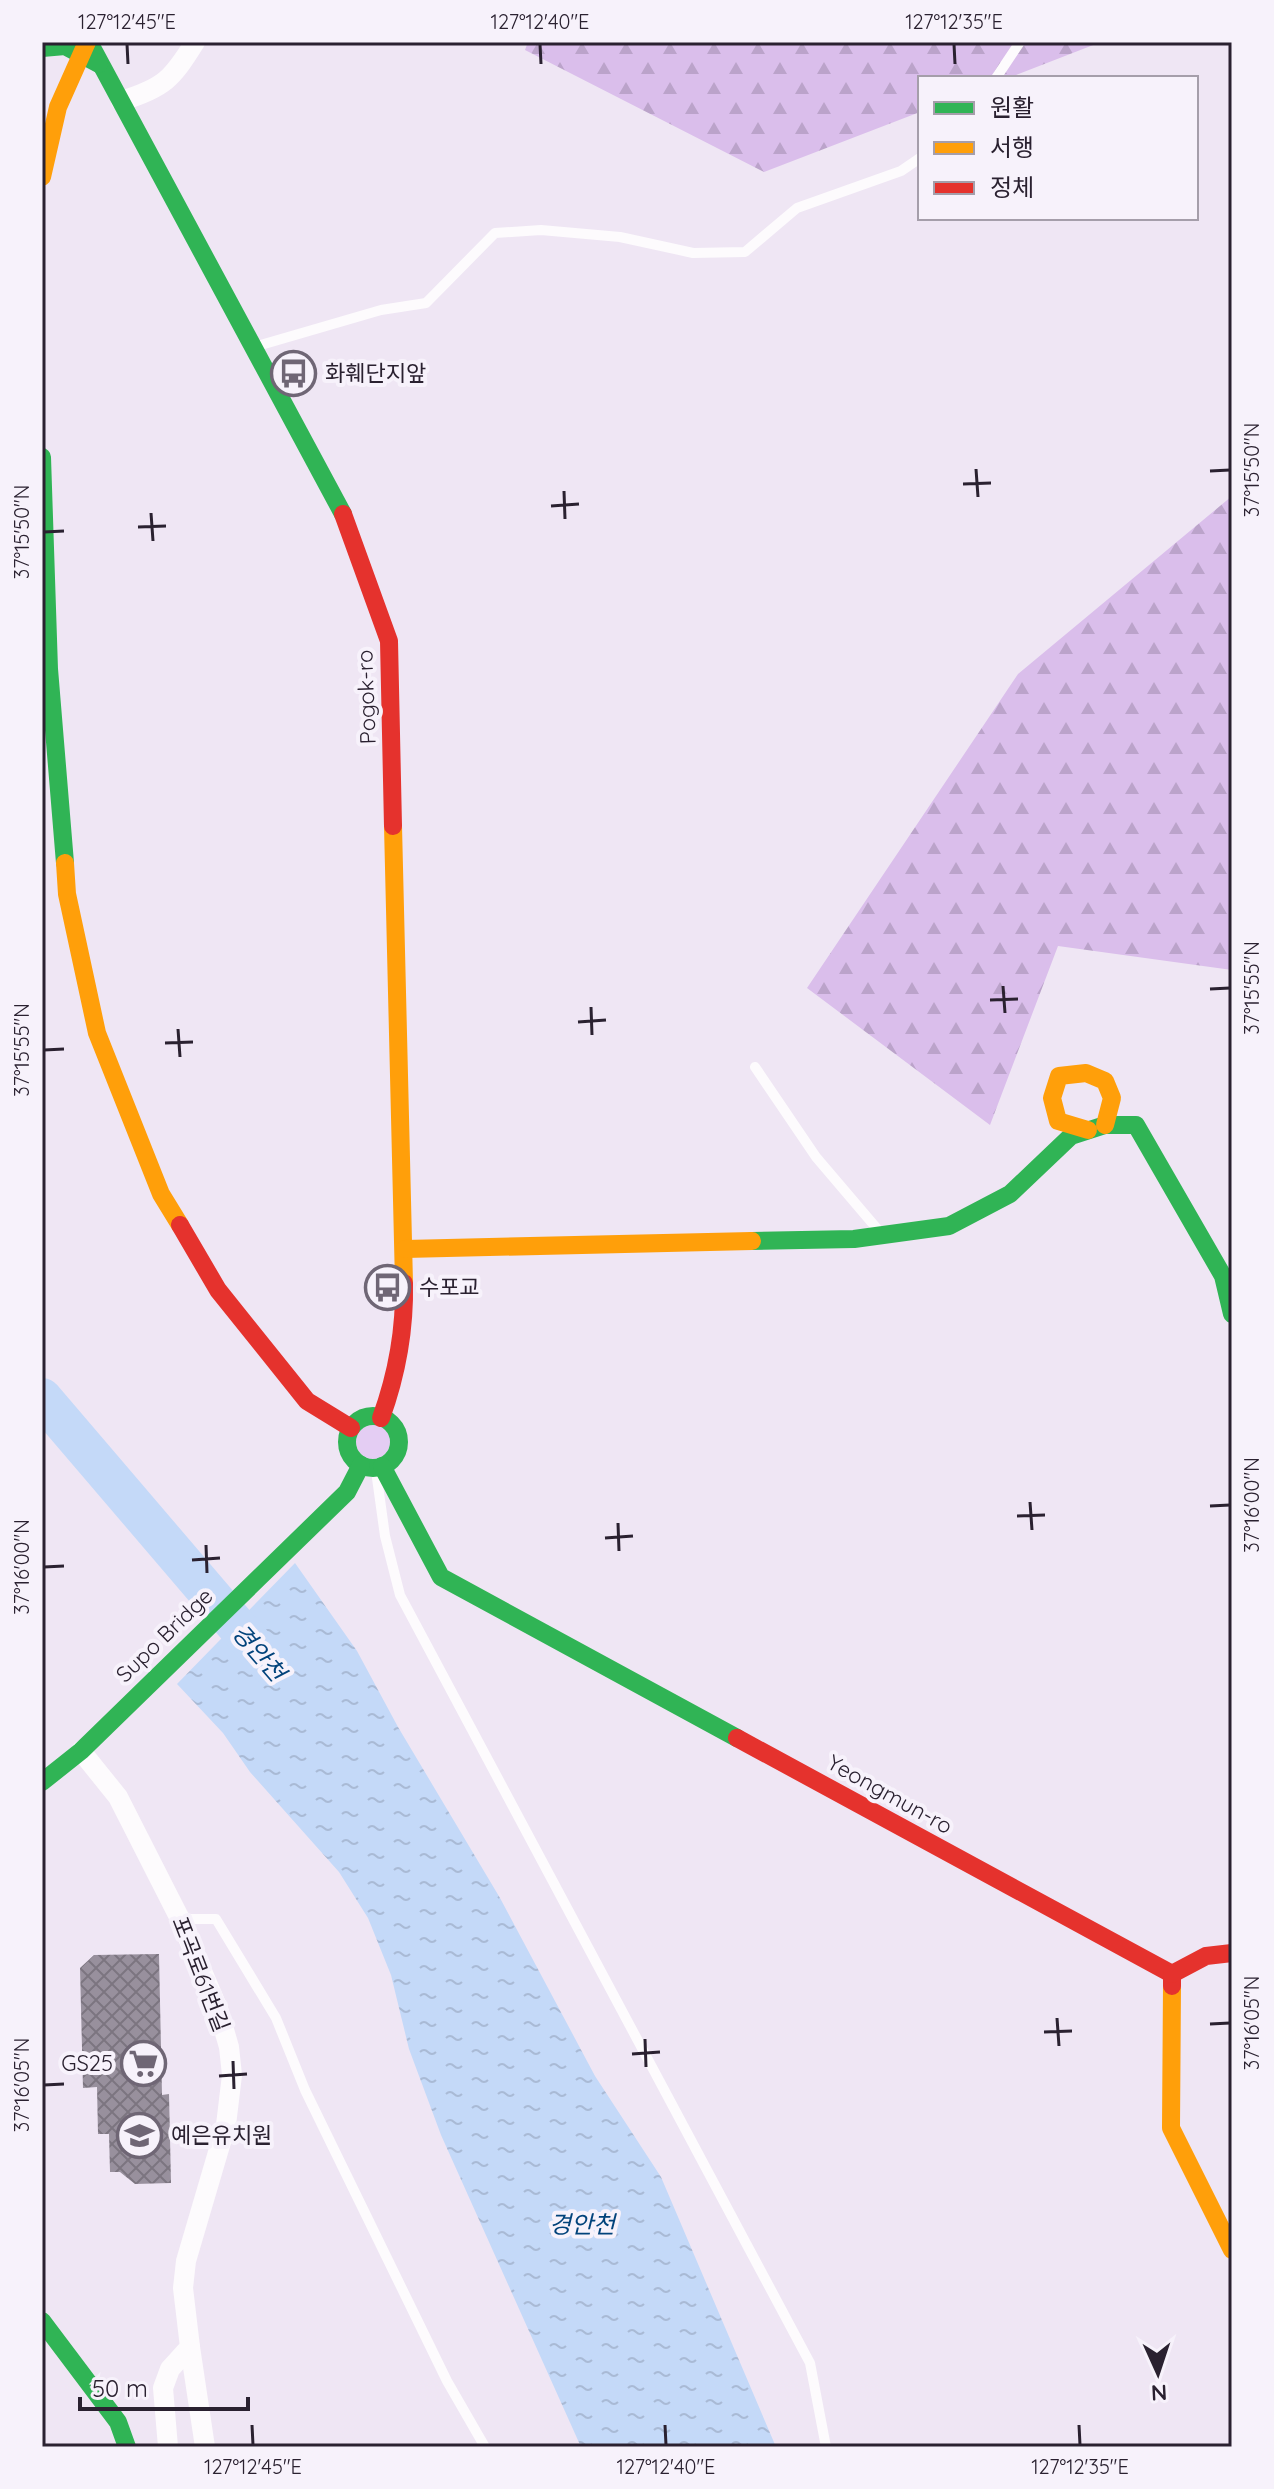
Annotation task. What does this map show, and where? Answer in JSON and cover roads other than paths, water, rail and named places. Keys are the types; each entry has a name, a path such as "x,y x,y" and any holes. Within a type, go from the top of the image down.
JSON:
{"main road":[{"name":"Pogok-ro","path":"88,42 342,512 389,641 405,1319 394,1383 381,1418"},
{"path":"42,177 58,107 88,42"},
{"path":"42,48 49,45 73,47 101,65"},
{"path":"42,457 49,669 67,894 97,1033 161,1194 218,1290 307,1401 351,1428"},
{"path":"405,1249 854,1239 949,1226 1010,1194 1071,1136 1097,1128 1136,1125 1223,1276 1232,1314"},
{"path":"367,1417 381,1418 392,1424 399,1441 394,1458 373,1466 349,1452 347,1443 351,1428 367,1417"},
{"name":"Supo Bridge","path":"81,1751 373,1466"},
{"name":"Yeongmun-ro","path":"373,1466 441,1577 1172,1974"},
{"path":"42,1782 81,1751"},
{"path":"1232,1953 1206,1956 1172,1974 1171,2128 1232,2250"},
{"path":"42,2321 118,2422 127,2447"}],"street":[{"path":"121,101 149,92 175,74 195,42"},
{"name":"포곡로61번길","path":"81,1751 118,1797 180,1919 218,2009 229,2047 232,2075 226,2125 186,2261 183,2288 205,2447"},
{"path":"168,2447 163,2388 170,2369 190,2347"}],"lane":[{"path":"997,76 1020,42"},
{"path":"253,347 381,310 426,303 495,233 541,230 620,237 693,253 745,252 797,208 901,171 918,159"},
{"path":"755,1067 816,1157 882,1235"},
{"path":"373,1466 385,1536 400,1595 810,2363 826,2447"},
{"path":"180,1919 216,1919 276,2018 305,2090 447,2381 485,2447"}],"water":[{"name":"경안천","path":"295,1563 357,1651 398,1727 500,1898 595,2076 661,2177 776,2447 581,2447 441,2135 409,2049 391,1975 368,1918 339,1872 250,1772 223,1733 177,1684"}],"waterway":[{"name":"경안천","path":"42,1398 271,1666"}],"place":[{"name":"화훼단지앞","path":"294,373"},
{"name":"수포교","path":"388,1287"},
{"name":"GS25","path":"144,2063"},
{"name":"예은유치원","path":"140,2135"}]}
